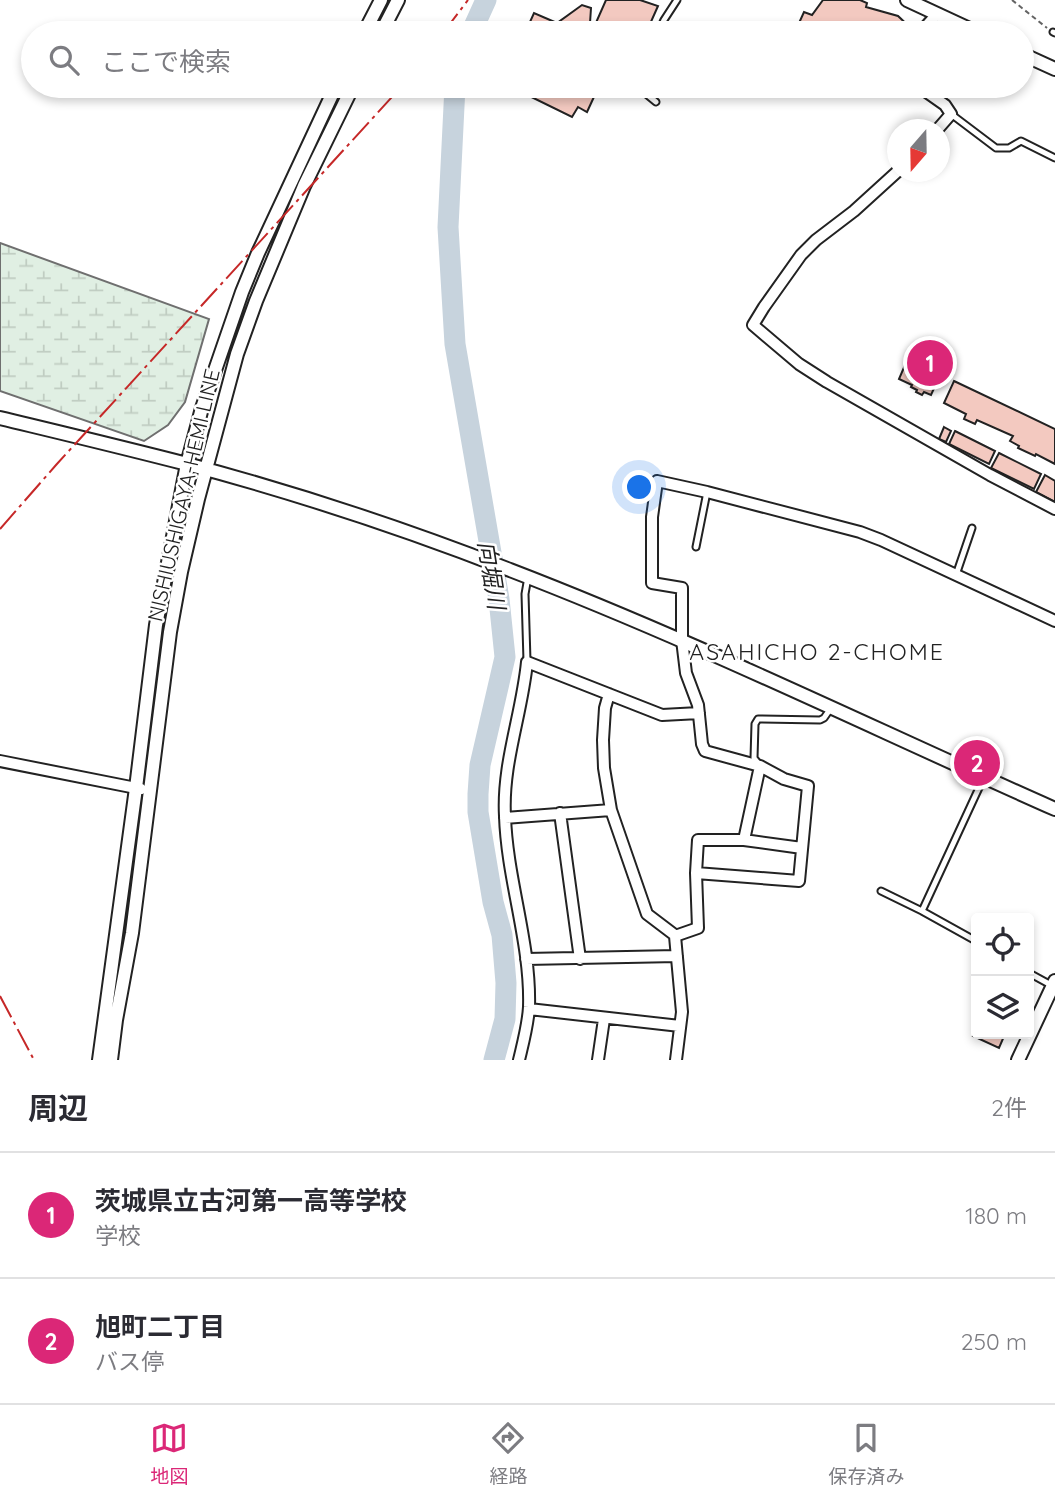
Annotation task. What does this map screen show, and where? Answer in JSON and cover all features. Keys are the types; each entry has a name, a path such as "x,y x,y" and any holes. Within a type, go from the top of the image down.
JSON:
{"street":[{"path":"370,21 381,0"},
{"path":"387,21 398,0"},
{"path":"906,0 952,21"},
{"path":"931,21 937,14"},
{"path":"1034,59 1055,69"},
{"name":"NISHIUSHIGAYA-HEMI LINE","path":"111,1060 132,933 156,625 187,464 202,408 242,292 331,98"},
{"name":"NISHIUSHIGAYA-HEMI LINE","path":"99,1060 170,632 205,469 237,354 260,290 303,186 347,98"},
{"path":"935,98 945,105 951,114 947,119"},
{"path":"887,181 801,255 764,306 754,325 799,364 827,383 1055,509"},
{"path":"0,418 205,469 348,512 507,569 682,640 1055,809"},
{"path":"696,873 799,881 808,786 785,779 760,766 705,751 698,705 686,673 682,640 682,588 652,583 652,517 657,481 860,532 1055,621"},
{"path":"519,1060 529,1009 526,959 505,818 505,789 527,662 662,715 699,713"},
{"path":"609,694 603,740 604,768 611,810 647,914 676,936"},
{"path":"0,761 143,789"},
{"path":"744,840 760,766"},
{"path":"505,818 611,810"},
{"path":"560,813 580,959"},
{"path":"676,936 698,928 698,840 744,840 802,848"},
{"path":"676,936 682,1004 676,1060"},
{"path":"526,959 677,957"},
{"path":"1018,1060 1052,992"},
{"path":"529,1009 680,1026"},
{"path":"598,1060 604,1019"}],"lane":[{"path":"664,21 677,0"},
{"path":"651,98 656,102"},
{"path":"951,114 996,148 1009,148 1021,141 1055,158"},
{"path":"696,547 707,492"},
{"path":"956,575 972,528"},
{"path":"527,662 525,594 528,577"},
{"path":"760,766 754,758 755,724 758,719 820,720 831,708"},
{"path":"922,911 984,777"},
{"path":"881,891 971,938"},
{"path":"1032,976 1052,992"}],"path":[{"path":"1012,0 1054,33"}],"green space":[{"path":"0,243 209,319 185,402 168,425 144,441 0,391"}],"shaded area":[{"path":"498,1034 505,1036 498,1060 490,1060"}],"building":[{"path":"606,0 640,0 658,6 651,21 597,21"},
{"path":"823,0 860,0 867,3 866,7 898,16 903,21 800,21 804,12 812,15"},
{"path":"582,5 591,8 590,21 560,21"},
{"path":"534,13 552,21 530,21"},
{"path":"533,98 593,98 587,112 578,107 572,117"},
{"path":"908,358 941,373 931,395 916,392 912,385 899,379"},
{"path":"954,381 1055,429 1055,464 1018,448 1019,446 1010,441 1013,436 977,420 975,424 964,419 966,414 944,403"},
{"path":"944,427 951,431 946,442 939,439"},
{"path":"955,431 995,451 989,464 949,444"},
{"path":"999,453 1041,474 1034,489 991,468"},
{"path":"1045,475 1055,481 1055,502 1036,492"},
{"path":"980,1039 1003,1039 999,1048"}],"waterway":[{"name":"向堀川","path":"476,21 486,0"},
{"name":"向堀川","path":"454,98 448,227 455,344 499,599 505,657 480,765 478,794 478,812 493,902 502,935 506,983 505,1019 494,1060"}],"power":[{"path":"452,21 468,0"},
{"path":"0,529 391,98"},
{"path":"0,996 34,1060"}],"place":[{"name":"茨城県立古河第一高等学校","path":"930,363"},
{"name":"旭町二丁目","path":"977,763"}],"district":[{"name":"ASAHICHO 2-CHOME","path":"817,651"}]}
